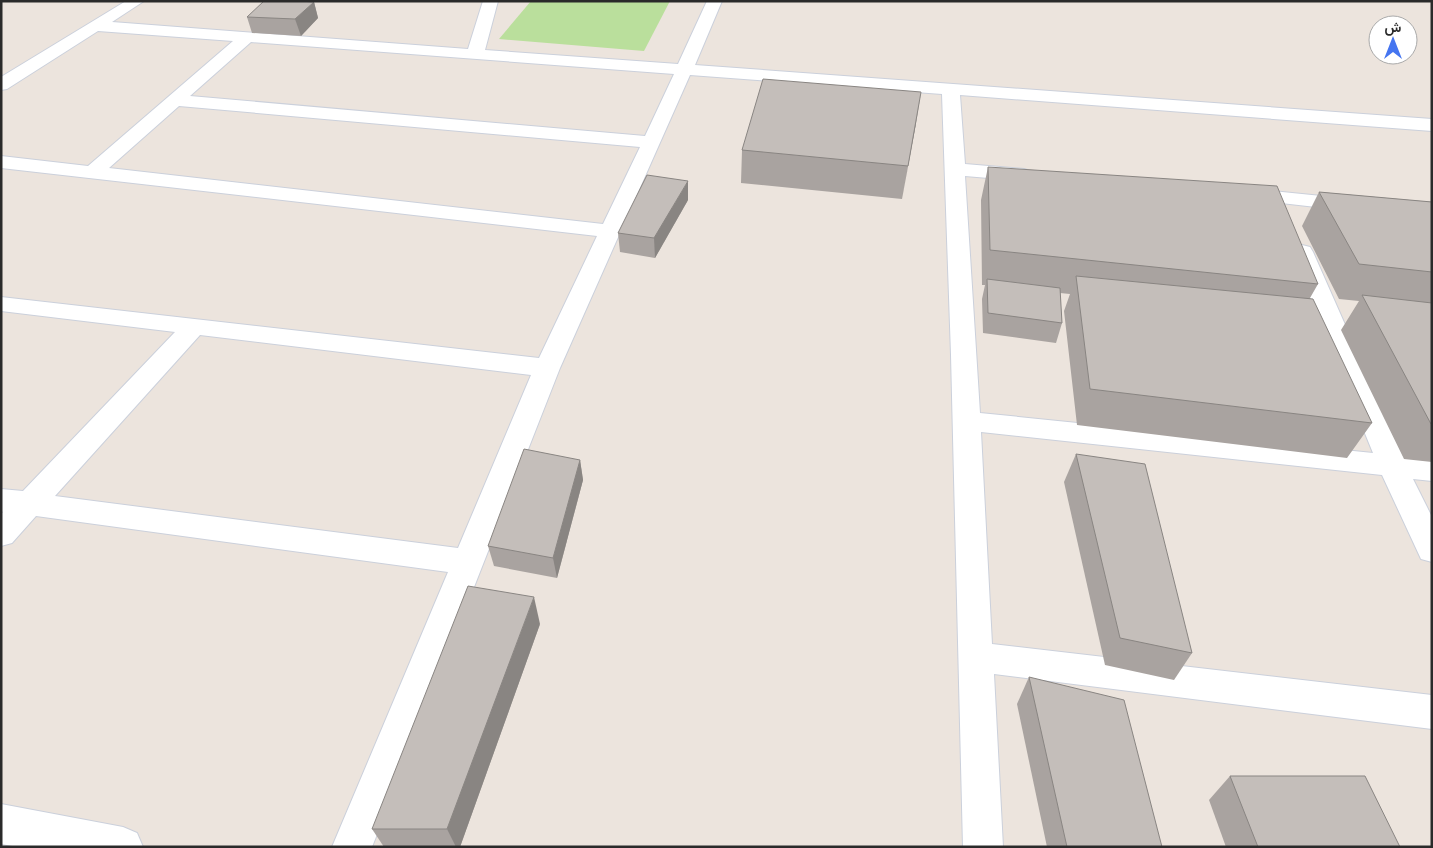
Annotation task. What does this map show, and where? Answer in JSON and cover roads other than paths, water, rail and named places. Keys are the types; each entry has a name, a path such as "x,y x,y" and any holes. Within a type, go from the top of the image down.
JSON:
{"street":[{"path":"1,85 137,1"},
{"path":"475,54 491,1"},
{"path":"352,847 547,368 715,1"},
{"path":"96,26 951,91 1432,125"},
{"path":"92,173 247,37"},
{"path":"951,91 967,421 983,847"},
{"path":"174,100 652,142"},
{"path":"1,162 611,231"},
{"path":"955,169 1043,177"},
{"path":"1220,192 1374,207"},
{"path":"1279,197 1392,465 1432,550"},
{"path":"1,304 547,368"},
{"path":"1,534 15,502 194,326"},
{"path":"967,421 1432,470"},
{"path":"15,502 468,562"},
{"path":"976,657 1432,712"},
{"path":"1,824 123,847"}]}
